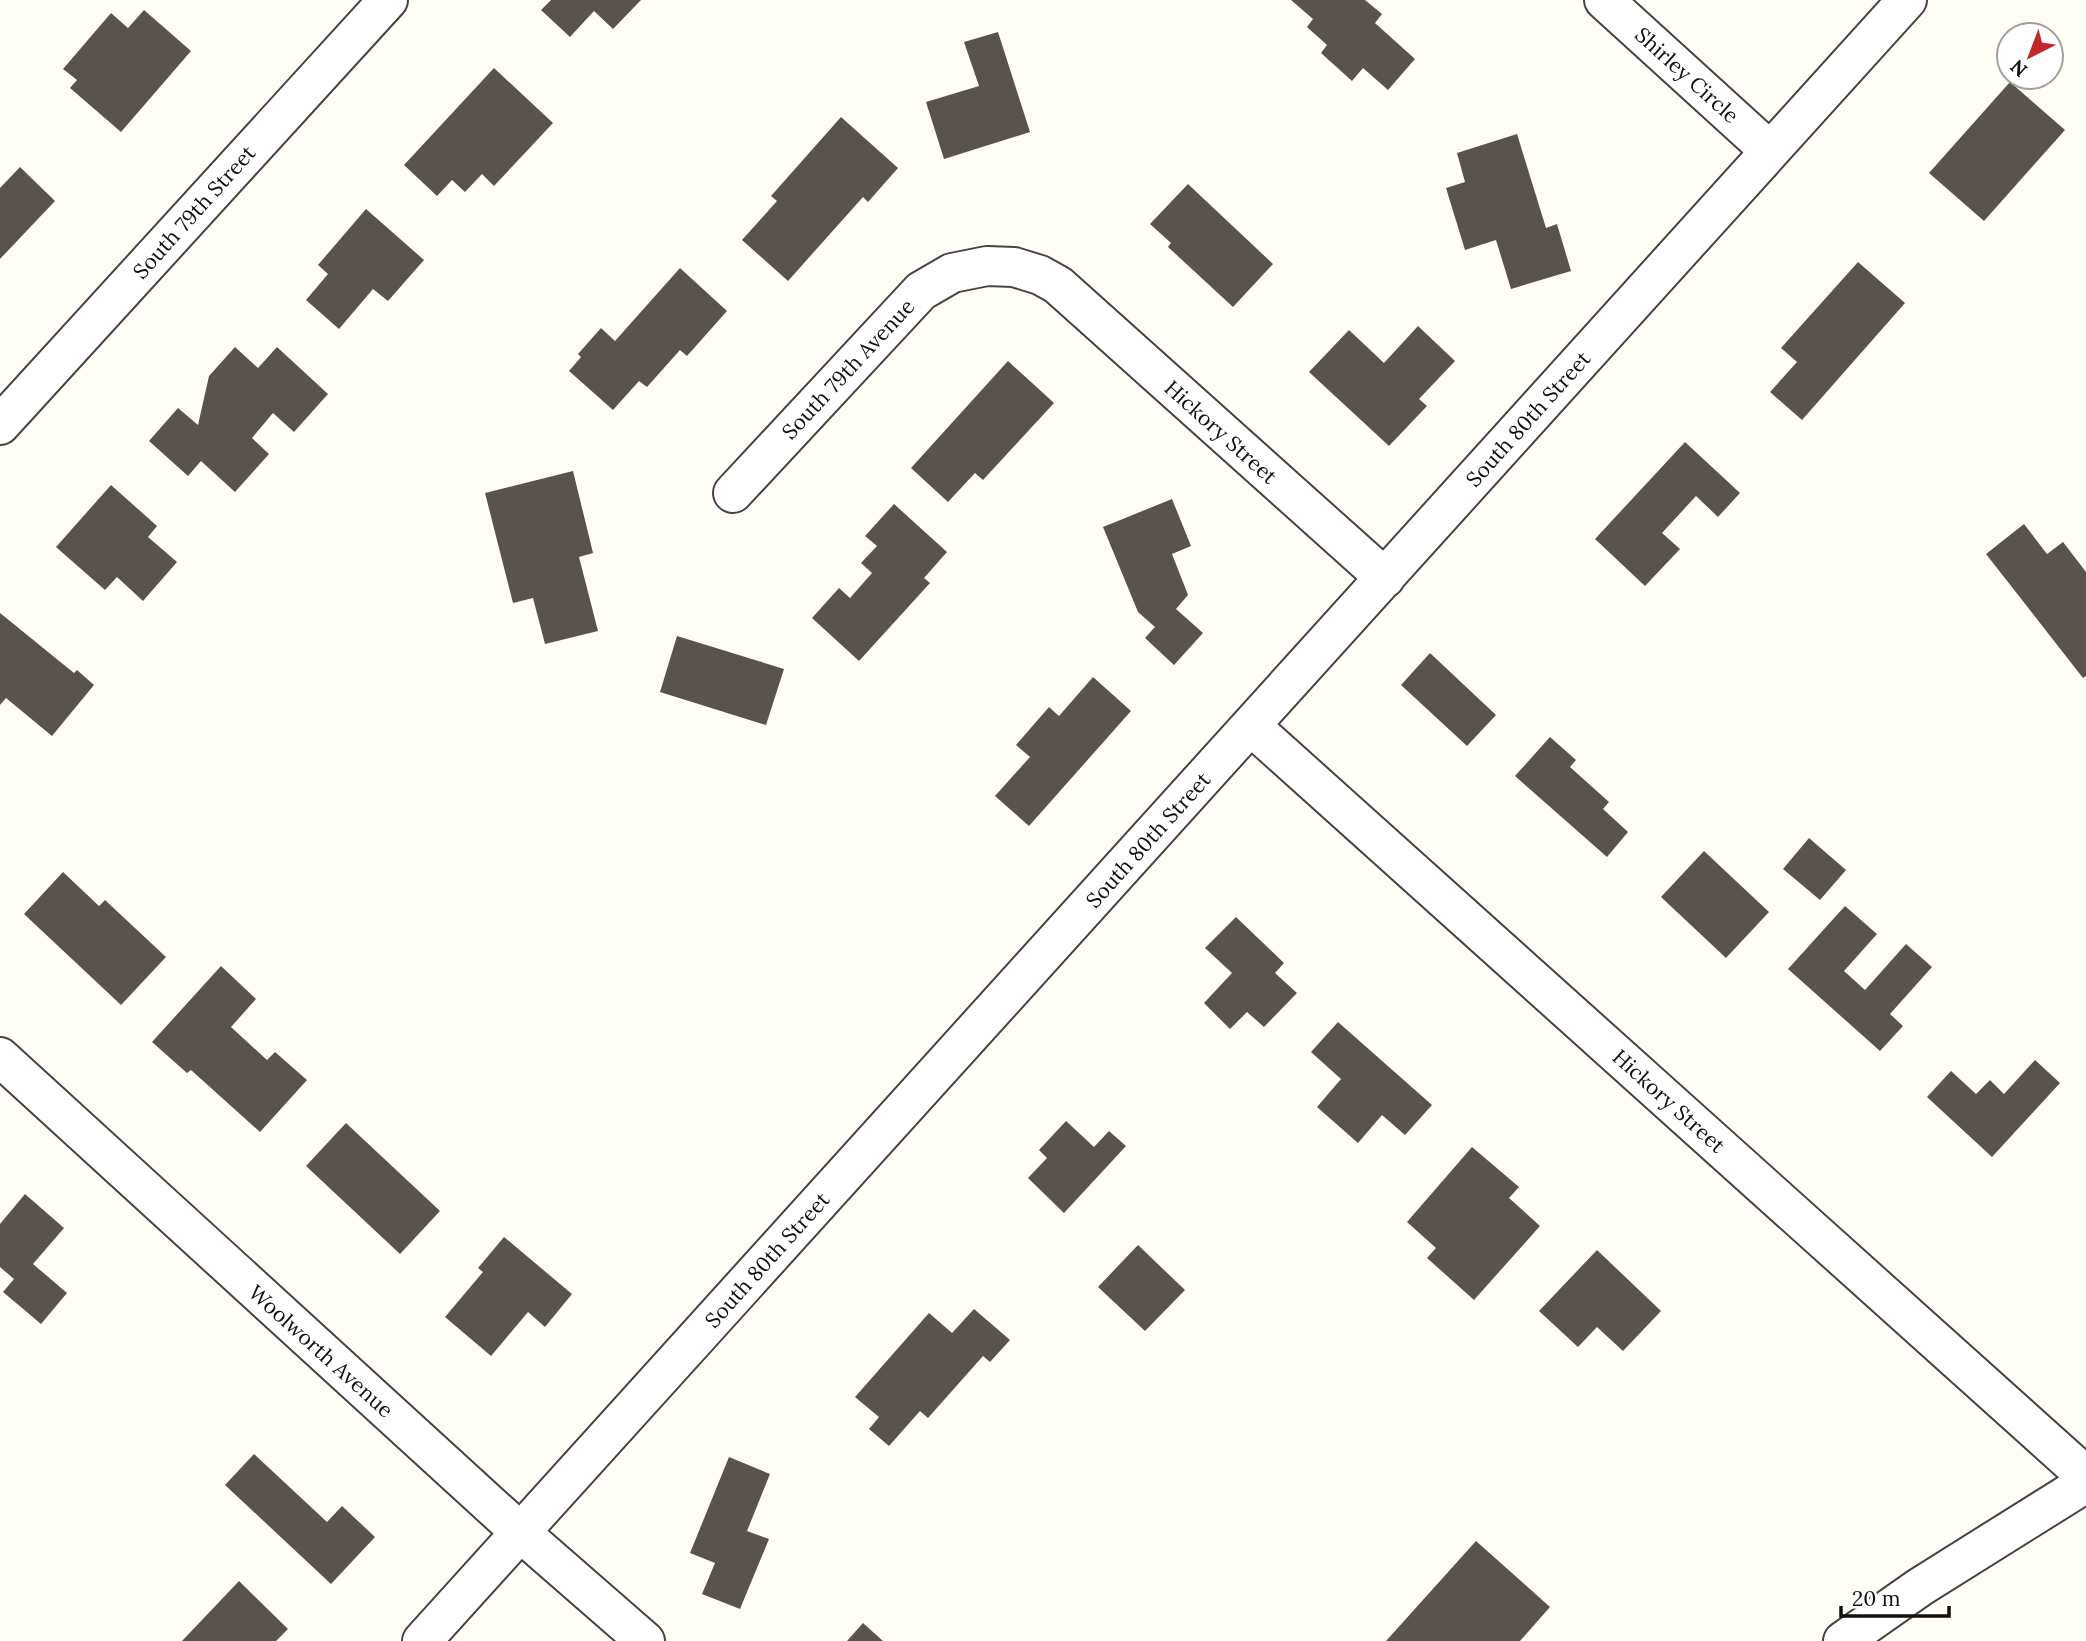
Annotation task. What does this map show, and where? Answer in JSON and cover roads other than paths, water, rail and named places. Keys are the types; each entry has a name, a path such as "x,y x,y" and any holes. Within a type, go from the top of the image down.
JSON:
{"street":[{"name":"South 79th Street","path":"0,425 388,0"},
{"name":"Shirley Circle","path":"1604,0 1770,151"},
{"name":"South 80th Street","path":"422,1641 1907,0"},
{"name":"South 79th Avenue","path":"733,493 920,291 952,274 987,266 1014,267 1040,275 1058,285"},
{"name":"Hickory Street","path":"1058,285 1385,578"},
{"name":"Hickory Street","path":"1251,726 2086,1476"},
{"name":"Woolworth Avenue","path":"0,1057 520,1532 645,1641"},
{"path":"1843,1641 1920,1587 2086,1483"}]}
